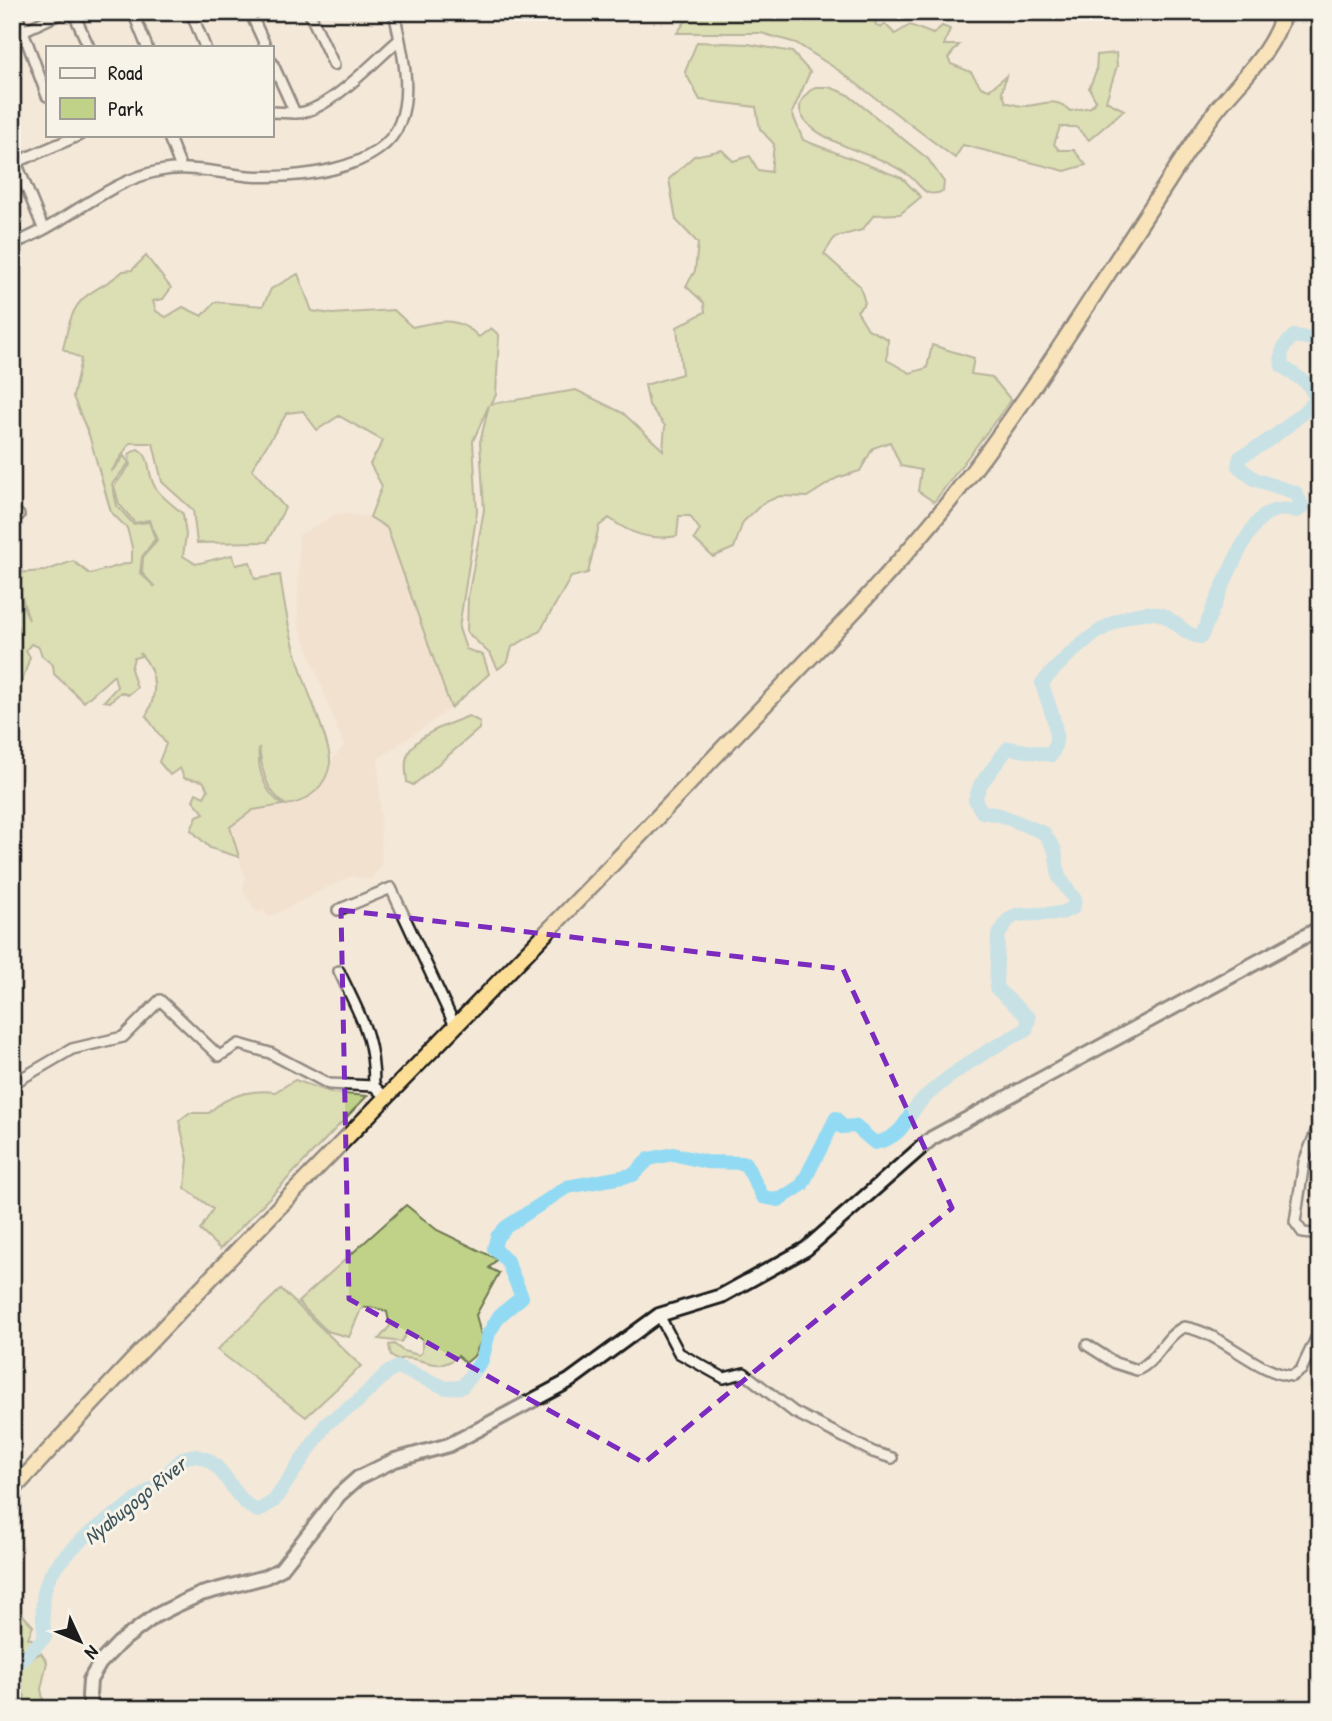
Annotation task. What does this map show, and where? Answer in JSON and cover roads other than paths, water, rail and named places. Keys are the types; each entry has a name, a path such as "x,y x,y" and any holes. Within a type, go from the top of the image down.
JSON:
{"highway":[{"path":"12,1491 385,1097 456,1028 839,625 948,503 1055,359 1204,127 1263,58 1278,35 1284,12"}],"main road":[{"path":"92,1709 88,1689 100,1663 119,1643 155,1616 201,1594 265,1577 281,1569 339,1494 358,1478 395,1460 449,1445 569,1381 659,1315 721,1296 806,1249 932,1138 1320,928"}],"street":[{"path":"16,12 46,93"},
{"path":"12,36 64,12"},
{"path":"73,12 89,46"},
{"path":"133,12 147,46"},
{"path":"191,12 205,46"},
{"path":"250,12 266,46"},
{"path":"309,12 334,65"},
{"path":"12,244 121,184 155,171 181,169 252,176 310,175 343,167 371,152 400,124 405,76 394,12"},
{"path":"273,112 295,113 313,108 333,97 399,40"},
{"path":"273,64 295,113"},
{"path":"168,136 181,169"},
{"path":"14,163 64,139"},
{"path":"12,152 14,163 43,228"},
{"path":"338,910 391,888 456,1028"},
{"path":"339,971 368,1031 374,1057 374,1086"},
{"path":"12,1084 72,1049 123,1037 160,1000 219,1056 239,1044 270,1052 329,1084 374,1086 385,1097"},
{"path":"1320,1122 1304,1162 1295,1212 1299,1230 1320,1235"},
{"path":"659,1315 679,1353 724,1378 744,1373 794,1412 873,1452 892,1458"},
{"path":"1087,1345 1115,1363 1137,1370 1152,1362 1175,1332 1184,1327 1222,1341 1271,1369 1292,1376 1301,1370 1320,1330"}],"waterway":[{"name":"Nyabugogo River","path":"12,1669 45,1637 43,1597 47,1581 61,1560 86,1536 158,1484 184,1458 195,1456 214,1464 241,1499 258,1511 274,1501 327,1423 356,1403 387,1373 398,1367 446,1388 462,1387 482,1360 489,1333 499,1316 522,1297 507,1261 494,1248 497,1237 506,1227 567,1187 633,1175 649,1159 673,1154 706,1162 745,1163 763,1197 779,1200 802,1185 836,1118 842,1127 855,1126 875,1143 885,1140 893,1136 918,1104 948,1078 986,1052 1026,1030 1029,1018 996,988 998,936 1008,920 1016,915 1061,913 1073,908 1075,900 1059,877 1055,850 1044,833 1000,815 982,812 975,800 980,785 1008,748 1051,755 1055,747 1056,729 1042,683 1064,659 1110,624 1143,613 1165,616 1190,634 1201,637 1229,572 1256,523 1273,511 1297,511 1303,507 1296,493 1254,479 1238,466 1240,457 1280,432 1317,400 1308,384 1282,366 1281,357 1283,349 1294,336 1320,340"},
{"name":"Nyabugogo River","path":"12,1698 19,1709"}]}
